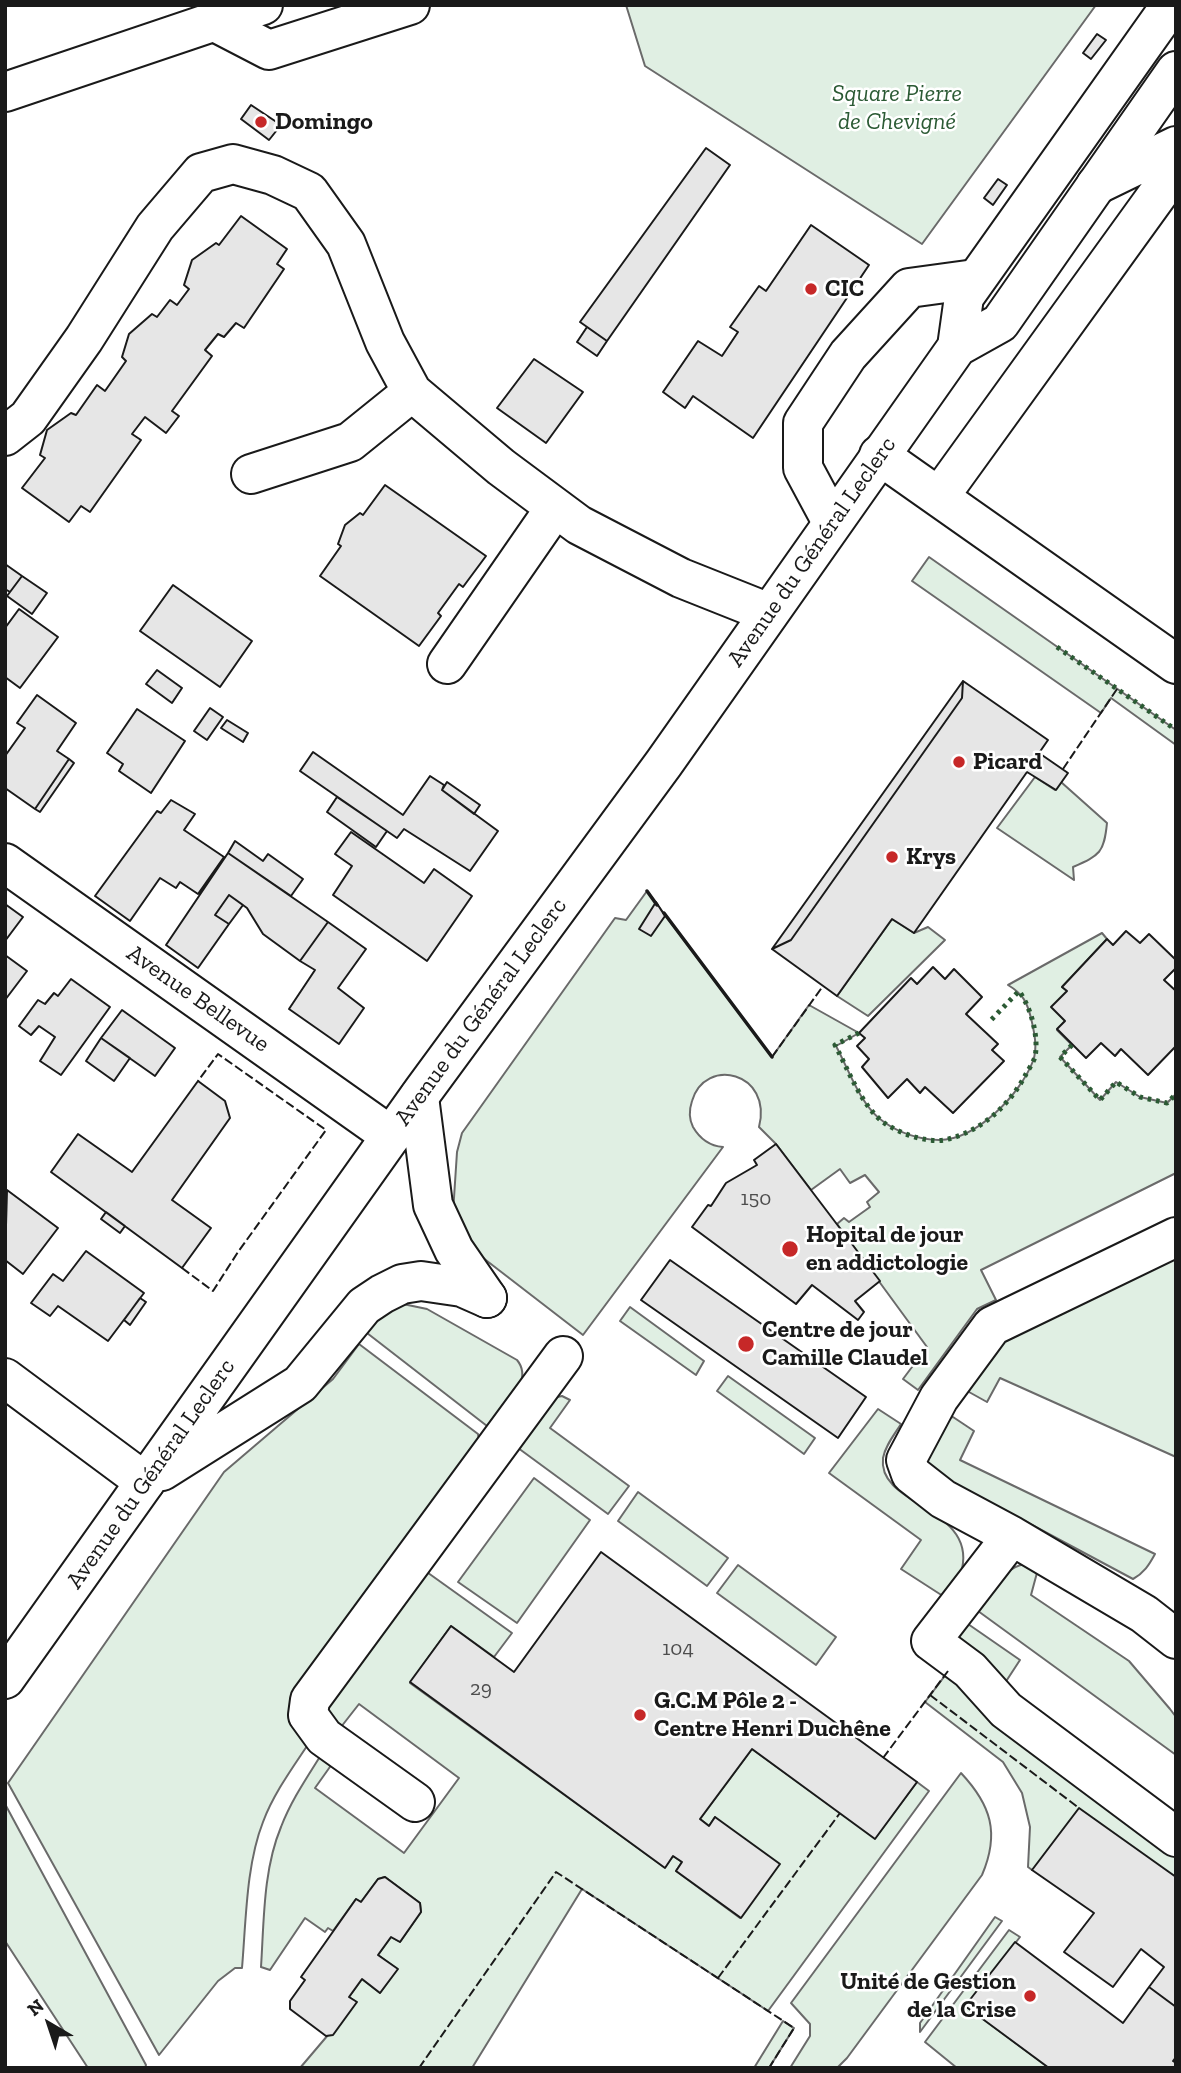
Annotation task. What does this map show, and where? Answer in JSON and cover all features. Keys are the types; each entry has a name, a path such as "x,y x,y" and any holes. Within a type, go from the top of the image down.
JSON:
{"main road":[{"path":"5,92 263,5"},
{"path":"215,22 269,50 410,5"},
{"name":"Avenue du Général Leclerc","path":"957,347 964,297 975,279 1156,22 1171,5"},
{"name":"Avenue du Général Leclerc","path":"5,1679 419,1097 664,763 957,347 1000,323 1176,71"},
{"path":"1096,185 1176,146"},
{"path":"5,436 28,418 84,339 155,227 201,173 233,164 273,175 309,192 346,244 385,342 412,392 501,467 579,525 681,578 769,613"},
{"path":"939,497 1176,169"},
{"path":"832,523 803,468 803,423 848,355 909,289 975,279"},
{"path":"251,474 350,442 412,392"},
{"path":"879,455 1176,664"},
{"path":"447,664 555,508"},
{"name":"Avenue Bellevue","path":"5,863 391,1136"},
{"path":"5,1378 145,1482 300,1384 364,1306 382,1294 402,1284 421,1281 462,1287 487,1298 454,1250 433,1205 419,1097"},
{"path":"1176,1237 992,1326 939,1398 906,1460 911,1474 943,1499 1012,1536 1144,1614 1176,1639"},
{"path":"415,1802 324,1737 308,1715 310,1700 563,1356"},
{"path":"1012,1536 931,1641 970,1670 1006,1710 1176,1837"}],"green space":[{"name":"Square Pierre de Chevigné","path":"626,5 1096,5 922,244 645,66"},
{"path":"929,557 1176,730 1176,745 1111,698 1101,713 912,581"},
{"path":"1035,777 1055,790 1061,782 1107,823 1102,847 1095,856 1073,867 1074,880 997,828"},
{"path":"647,891 772,1057 809,1005 859,1033 836,1046 862,1098 876,1115 903,1133 932,1140 953,1138 982,1123 1008,1100 1027,1074 1035,1051 1032,1023 1024,999 1008,985 1102,933 1107,939 1062,987 1067,991 1065,1021 1057,1030 1072,1045 1060,1057 1100,1100 1116,1082 1140,1097 1167,1103 1176,1094 1176,1173 981,1270 996,1300 977,1309 918,1390 903,1379 927,1347 837,1224 844,1218 849,1222 870,1207 867,1202 879,1192 865,1175 850,1183 840,1169 811,1190 776,1144 759,1127 761,1108 756,1093 747,1083 736,1076 710,1078 699,1087 692,1101 691,1121 702,1138 723,1147 583,1335 465,1244 453,1213 457,1152 462,1133 615,918 626,920"},
{"path":"892,919 914,933 928,927 945,940 868,1016 837,996"},
{"path":"1176,1252 1176,1457 1000,1378 987,1402 969,1392 965,1384 994,1345"},
{"path":"403,1304 427,1309 517,1360 522,1376 520,1384 494,1424 487,1426 367,1333 381,1314"},
{"path":"630,1307 704,1361 696,1375 620,1321"},
{"path":"359,1344 478,1434 479,1441 293,1691 289,1715 307,1746 272,1802 257,1839 248,1894 242,1968 235,1968 218,1981 159,2055 8,1783 224,1472 333,1379"},
{"path":"728,1376 815,1438 804,1454 717,1391"},
{"path":"562,1396 570,1400 550,1428 629,1486 608,1514 514,1445 553,1398"},
{"path":"878,1409 901,1424 884,1454 885,1474 895,1487 942,1519 955,1532 962,1548 961,1573 946,1598 901,1569 921,1540 829,1473"},
{"path":"953,1417 974,1431 960,1460 1155,1554 1146,1568 1133,1579 931,1471 925,1459 945,1418"},
{"path":"534,1478 590,1520 517,1623 458,1582"},
{"path":"638,1492 728,1558 707,1586 618,1521"},
{"path":"1026,1564 1038,1569 1031,1595 1129,1661 1170,1709 1176,1717 1176,1755 978,1611 1004,1575"},
{"path":"738,1565 836,1637 816,1665 717,1593"},
{"path":"424,1570 512,1633 494,1657 451,1626 410,1683 664,1867 673,1856 682,1862 676,1871 740,1918 715,1817 709,1826 700,1819 752,1749 875,1838 917,1782 929,1791 768,2011 582,1889 472,2068 300,2068 356,2002 349,1997 362,1979 380,1993 397,1969 378,1955 391,1937 400,1942 421,1912 420,1903 385,1877 378,1879 361,1902 356,1899 333,1931 328,1928 325,1932 305,1918 270,1970 261,1967 265,1896 271,1861 281,1827 294,1799 321,1755 332,1764 315,1788 404,1853 459,1778 359,1704 341,1727 328,1710 330,1698"},
{"path":"968,1624 1020,1660 1003,1686 954,1641"},
{"path":"950,1669 1176,1853 1176,1877 1032,1870 1028,1867 1030,1827 1022,1793 1003,1762 925,1702"},
{"path":"961,1773 986,1808 990,1820 991,1846 982,1875 847,2058 837,2068 790,2068 810,2036 810,2024 791,2003"},
{"path":"5,1804 146,2065 145,2068 88,2068 5,1941"},
{"path":"995,1917 1002,1921 920,2032 920,2023"},
{"path":"1009,1930 1020,1937 966,2006 1049,2068 957,2068 925,2042"},
{"path":"783,2021 794,2028 769,2068 754,2068"}],"building":[{"path":"1097,34 1106,40 1091,59 1083,53"},
{"name":"Domingo","path":"251,105 281,125 269,140 241,119"},
{"path":"706,148 730,165 607,341 580,322"},
{"path":"998,179 1007,185 993,205 984,198"},
{"path":"241,216 287,249 277,264 284,269 244,328 236,323 224,337 218,334 205,350 212,356 172,411 179,416 166,433 145,417 132,434 141,440 90,512 81,506 69,522 22,488 45,458 40,455 47,430 71,413 76,415 97,385 105,391 126,361 122,357 129,334 152,314 157,317 170,300 177,305 189,289 184,285 192,260 216,243 219,245"},
{"path":"811,225 869,265 753,438 693,396 685,408 663,392 698,341 722,356 738,332 730,327 759,286 766,291"},
{"path":"587,327 607,341 597,356 577,342"},
{"path":"534,359 583,392 546,443 497,408"},
{"path":"385,485 486,556 463,587 459,584 438,613 441,616 419,646 320,576 341,546 338,544 345,525 360,513 363,515"},
{"path":"5,564 22,576 10,592 5,589"},
{"path":"22,576 47,593 32,614 7,596"},
{"path":"173,585 252,641 220,687 140,631"},
{"path":"19,609 58,637 20,688 5,677 5,628"},
{"path":"157,670 182,688 172,703 146,684"},
{"path":"963,681 962,698 791,940 772,949"},
{"path":"963,681 1048,740 1039,753 1068,773 1056,790 1027,772 914,933 892,919 837,996 772,949 791,940 962,698"},
{"path":"37,695 76,723 57,751 69,759 35,809 5,788 5,756 25,728 17,723"},
{"path":"210,708 223,717 207,740 194,731"},
{"path":"137,709 185,741 151,793 119,771 123,764 107,753"},
{"path":"227,720 248,733 243,742 221,728"},
{"path":"313,752 403,815 430,776 444,785 442,790 498,831 470,871 404,829 397,838 300,771"},
{"path":"69,759 74,763 40,812 35,809"},
{"path":"447,782 480,805 474,814 442,790"},
{"path":"337,797 387,831 376,847 327,812"},
{"path":"171,800 195,814 184,830 224,857 198,894 180,882 176,888 160,878 130,921 95,896 157,811 161,813"},
{"path":"351,832 424,883 434,869 472,896 427,961 333,895 352,866 335,854"},
{"path":"235,841 263,861 268,854 303,879 291,896 228,853"},
{"path":"228,853 328,922 300,961 263,934 247,908 229,895 215,915 229,924 198,968 166,945"},
{"path":"229,895 243,905 229,924 215,915"},
{"path":"656,902 665,916 651,936 639,929"},
{"path":"5,904 23,917 5,941"},
{"path":"328,922 366,949 338,988 364,1008 339,1044 289,1009 315,970 300,961"},
{"path":"1126,931 1140,943 1149,934 1176,960 1176,968 1164,980 1176,991 1176,1046 1148,1075 1121,1049 1115,1056 1101,1043 1086,1058 1057,1029 1065,1021 1051,1007 1067,991 1062,987 1107,939 1113,945"},
{"path":"5,955 27,971 5,1000"},
{"path":"933,967 945,979 954,969 982,997 966,1014 998,1044 992,1050 1004,1061 953,1113 925,1087 920,1093 907,1079 888,1098 862,1067 869,1059 857,1046 865,1038 859,1033 911,978 917,984"},
{"path":"71,979 110,1007 61,1075 40,1061 55,1037 39,1026 31,1035 19,1026 38,1000 45,1004 54,993 58,996"},
{"path":"122,1010 175,1048 155,1076 101,1038"},
{"path":"101,1038 130,1058 114,1081 86,1061"},
{"path":"198,1081 225,1101 230,1118 172,1200 211,1228 182,1268 51,1172 78,1134 132,1172"},
{"path":"776,1144 880,1281 855,1301 864,1312 858,1320 812,1285 796,1304 692,1227 708,1205 711,1206 726,1183 757,1165 754,1160"},
{"path":"7,1190 58,1228 23,1274 5,1260"},
{"path":"106,1212 125,1226 120,1233 101,1219"},
{"path":"86,1251 144,1293 108,1341 58,1306 50,1316 31,1303 53,1274 63,1281"},
{"path":"670,1260 866,1397 838,1438 641,1300"},
{"path":"140,1298 146,1302 130,1325 124,1320"},
{"name":"G.C.M Pôle 2 - Centre Henri Duchêne","path":"601,1552 917,1782 875,1839 752,1749 700,1819 709,1826 715,1817 780,1864 741,1918 676,1871 682,1862 673,1856 665,1868 410,1682 451,1626 514,1672"},
{"path":"1079,1808 1176,1877 1176,2007 1149,1987 1164,1967 1141,1949 1113,1987 1064,1952 1094,1913 1032,1870"},
{"path":"385,1877 420,1903 421,1912 400,1942 391,1937 378,1955 398,1969 380,1993 362,1979 349,1997 357,2002 333,2035 326,2036 290,2009 290,2001 305,1980 301,1977 356,1899 361,1902 378,1879"},
{"name":"Unité de Gestion de la Crise","path":"1015,1942 1123,2023 1149,1987 1176,2007 1176,2057 1173,2061 1176,2068 1049,2068 965,2006"}],"hedge":[{"path":"1057,647 1176,730"},
{"path":"859,1033 835,1045 868,1106 883,1122 896,1130 921,1139 937,1141 957,1137 991,1117 1010,1098 1034,1059 1036,1040 1033,1023 1019,991 991,1020"},
{"path":"1072,1045 1060,1057 1100,1100 1116,1082 1140,1097 1167,1103 1176,1094"}],"fence":[{"path":"1063,769 1117,689"},
{"path":"772,1057 823,986"},
{"path":"182,1268 213,1291 326,1130 218,1054 198,1081"},
{"path":"883,1758 948,1671"},
{"path":"930,1695 1079,1808"},
{"path":"718,1978 840,1813"},
{"path":"419,2068 556,1872 794,2028 769,2068"}],"wall":[{"path":"647,891 657,905"},
{"path":"664,913 772,1057"}],"place":[{"name":"Domingo","path":"261,122"},
{"name":"CIC","path":"811,289"},
{"name":"Picard","path":"959,762"},
{"name":"Krys","path":"892,857"},
{"name":"Hopital de jour en addictologie","path":"790,1249"},
{"name":"Centre de jour Camille Claudel","path":"746,1344"},
{"name":"G.C.M Pôle 2 - Centre Henri Duchêne","path":"640,1715"},
{"name":"Unité de Gestion de la Crise","path":"1030,1996"}]}
